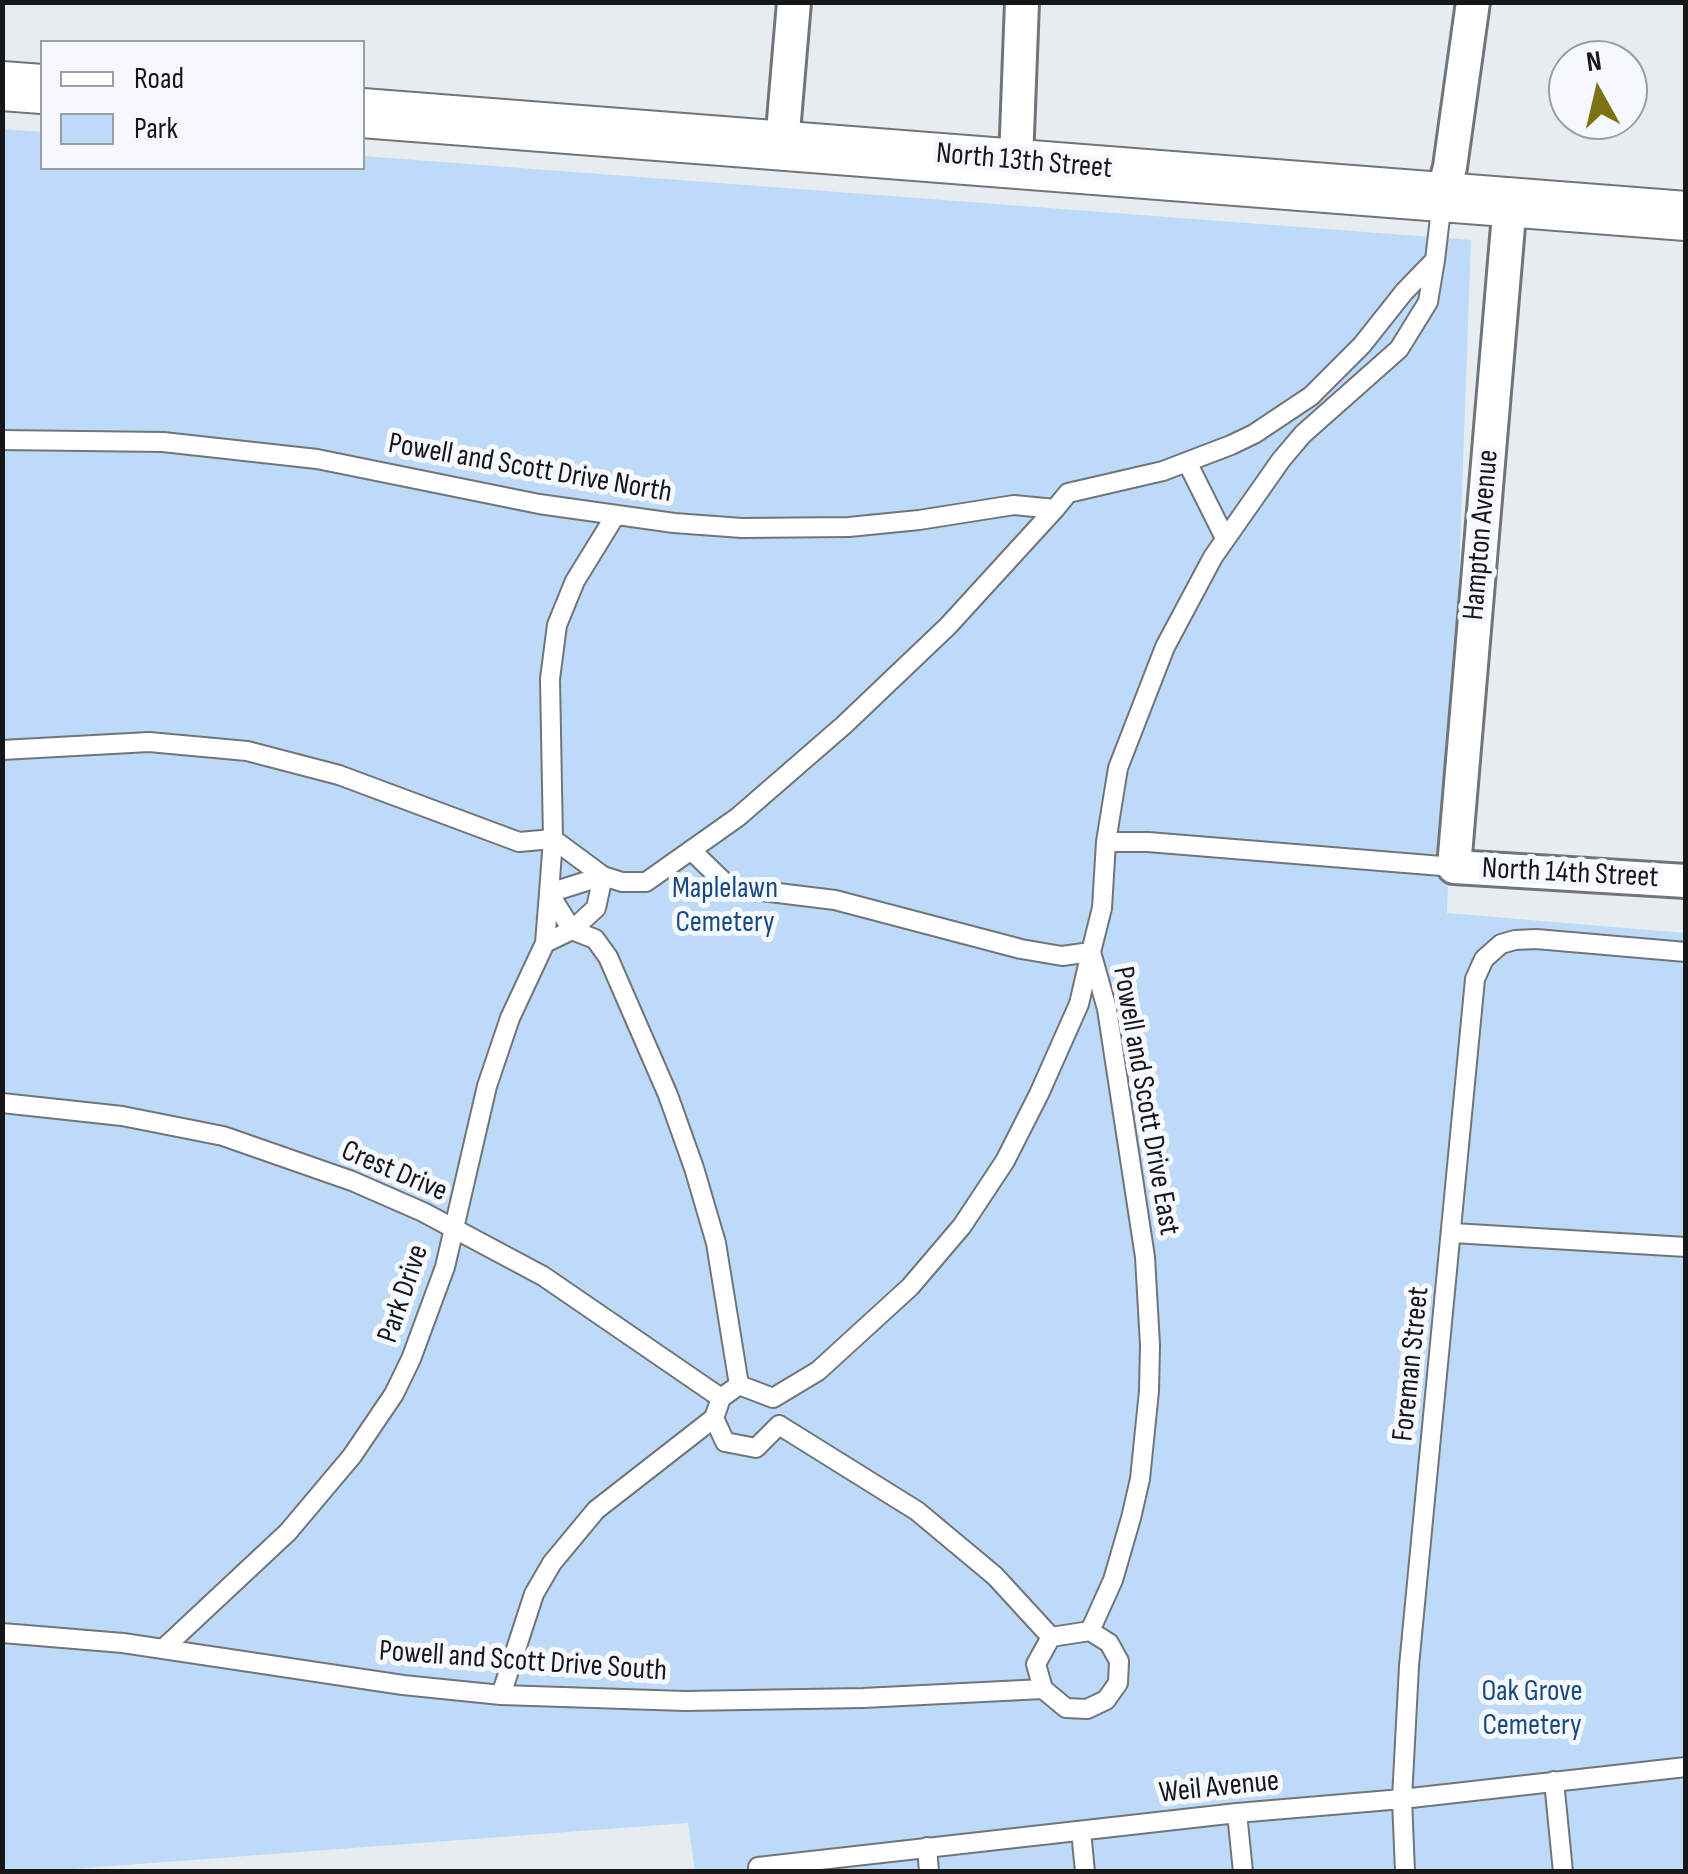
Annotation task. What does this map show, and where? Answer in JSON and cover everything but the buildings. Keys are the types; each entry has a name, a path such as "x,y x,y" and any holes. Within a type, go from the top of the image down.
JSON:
{"main road":[{"path":"2,86 40,89"},
{"name":"North 13th Street","path":"365,113 1686,216"}],"street":[{"path":"782,144 794,2"},
{"path":"1016,161 1022,2"},
{"path":"1442,197 1450,167 1473,2"},
{"name":"Hampton Avenue","path":"1454,867 1510,202"},
{"name":"North 14th Street","path":"1454,867 1686,881"}],"lane":[{"path":"1435,260 1442,197"},
{"name":"Powell and Scott Drive North","path":"2,440 163,442 317,459 506,498 674,524 778,529 919,520 1014,505 1055,508 1068,494 1187,462 1254,434 1310,396 1362,345 1435,260"},
{"name":"Powell and Scott Drive East","path":"1090,1631 1122,1552 1140,1479 1150,1346 1145,1257 1135,1188 1106,1009 1091,952 1102,908 1106,842 1118,768 1172,631 1225,538 1304,434 1399,349 1428,302 1435,260"},
{"path":"1187,462 1225,538"},
{"path":"2,750 149,742 247,751 339,775 519,842 554,838 603,876 622,882 646,882 764,795 870,700 973,601 1055,508"},
{"name":"Park Drive","path":"164,1648 288,1532 374,1426 411,1359 441,1281 486,1086 510,1018 544,943 554,838 550,709 557,625 575,580 615,516"},
{"path":"1106,842 1148,842 1454,867"},
{"path":"691,850 730,887 835,900 1035,952 1062,956 1091,952 1079,1004 1023,1128 985,1194 937,1257 882,1314 818,1371 773,1398"},
{"path":"603,876 549,894 572,930 595,940 608,957 654,1061 707,1205 724,1279 739,1385"},
{"path":"595,940 603,876"},
{"path":"544,943 572,930 596,908"},
{"name":"Foreman Street","path":"1405,1872 1402,1799 1409,1666 1475,979 1484,959 1501,944 1536,939 1686,952"},
{"name":"Crest Drive","path":"2,1103 122,1116 248,1142 352,1181 455,1229 574,1295 721,1398"},
{"path":"1453,1233 1686,1247"},
{"path":"739,1385 773,1398"},
{"path":"501,1694 534,1594 573,1534 621,1488 714,1418 721,1398 739,1385"},
{"path":"773,1398 779,1425 918,1512 995,1576 1052,1637"},
{"path":"714,1418 725,1442 756,1448 779,1425"},
{"path":"1090,1631 1109,1643 1119,1661 1118,1683 1106,1700 1086,1709 1066,1708 1043,1689 1036,1664 1052,1637 1090,1631"},
{"name":"Powell and Scott Drive South","path":"2,1633 164,1648 386,1682 501,1694 685,1701 1043,1689"},
{"name":"Weil Avenue","path":"758,1867 1237,1812 1402,1799 1686,1768"},
{"path":"1554,1781 1563,1872"},
{"path":"1237,1812 1243,1872"},
{"path":"1081,1831 1085,1872"},
{"path":"927,1848 930,1872"}],"green space":[{"name":"Maplelawn Cemetery","path":"2,129 40,132 40,170 365,170 365,156 1471,240 1447,913 1685,933 1685,1871 695,1871 688,1823 3,1871"}],"park label":[{"name":"Oak Grove Cemetery","path":"1532,1709"}]}
